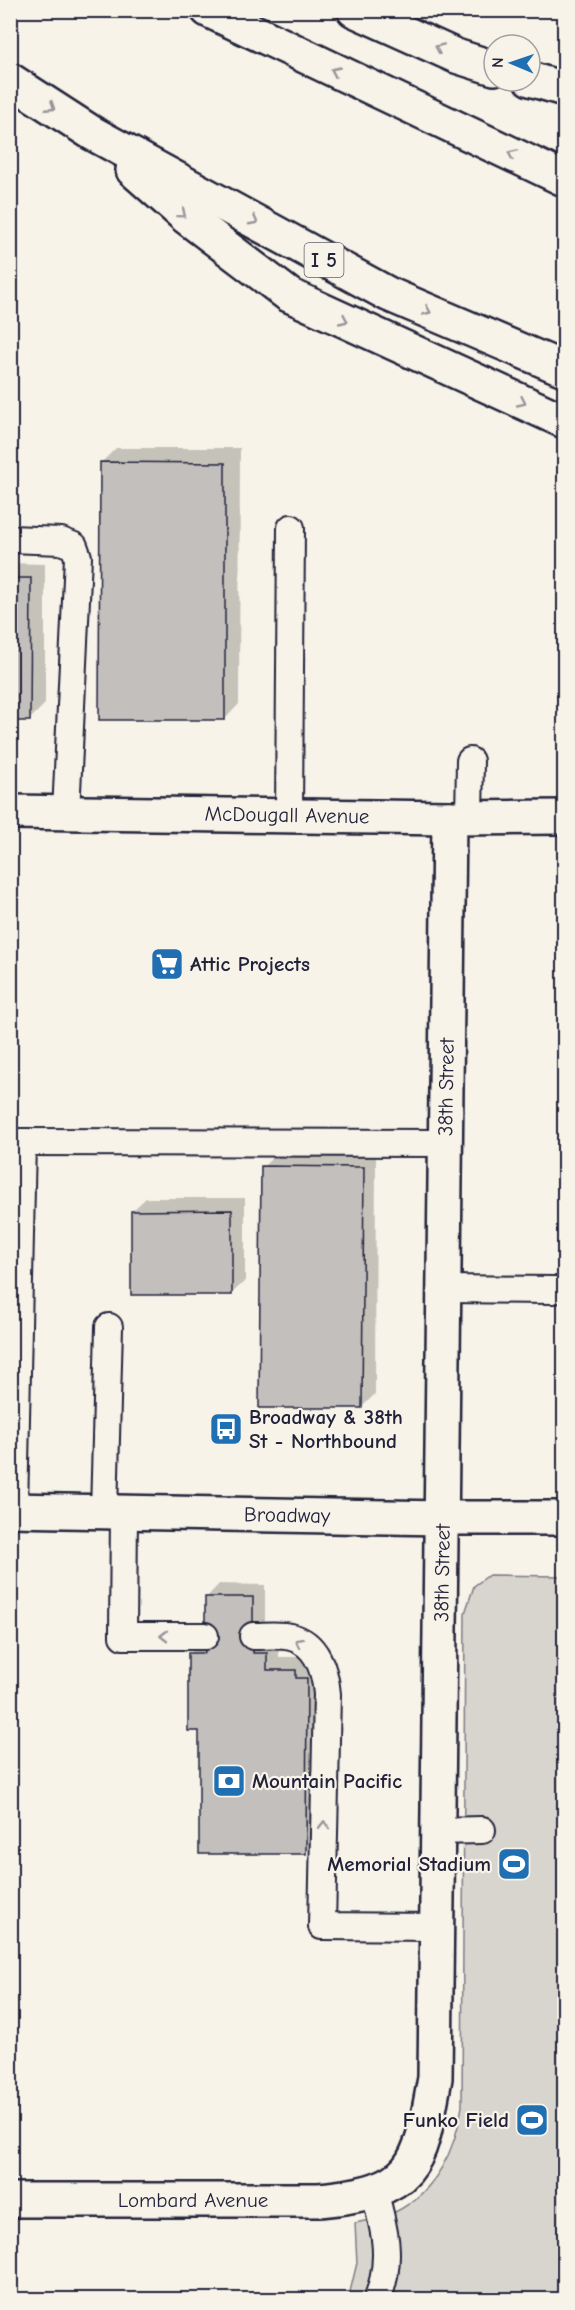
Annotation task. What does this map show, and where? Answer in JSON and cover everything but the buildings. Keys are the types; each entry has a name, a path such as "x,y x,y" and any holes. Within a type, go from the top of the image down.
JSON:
{"main road":[{"path":"208,10 564,179"},
{"path":"354,10 456,56 482,64"},
{"name":"I 5","path":"10,80 92,133 388,294 564,369"},
{"path":"542,83 564,89"},
{"path":"92,133 184,216 289,295 564,421"},
{"name":"McDougall Avenue","path":"10,812 459,818 564,817"},
{"name":"38th Street","path":"374,2191 403,2176 413,2164 420,2149 429,2114 435,2078 446,1143 459,818"},
{"name":"Broadway","path":"12,1510 564,1518"},
{"name":"Lombard Avenue","path":"10,2200 319,2200 346,2198 374,2191"}],"lane":[{"path":"289,815 291,528"},
{"path":"10,539 61,542 74,546 78,557 66,813"},
{"path":"459,818 470,761"},
{"path":"12,1510 16,1142 446,1143"},
{"path":"445,1289 554,1290"},
{"path":"110,1327 114,1512 123,1636 205,1636"},
{"path":"253,1636 291,1637 307,1646 319,1659 326,1676 322,1926 435,1927"},
{"path":"437,1831 482,1830"},
{"path":"374,2191 386,2239 387,2257 387,2265 377,2300"}],"shaded area":[{"name":"Memorial Stadium","path":"489,1575 564,1576 564,2299 348,2300 357,2263 355,2223 395,2212 422,2193 442,2168 459,2122 462,2106 465,1613 474,1586"}],"place":[{"name":"Attic Projects","path":"167,964"},
{"name":"Broadway & 38th St - Northbound","path":"226,1429"},
{"name":"Mountain Pacific","path":"229,1781"},
{"name":"Memorial Stadium","path":"514,1864"},
{"name":"Funko Field","path":"532,2120"}]}
